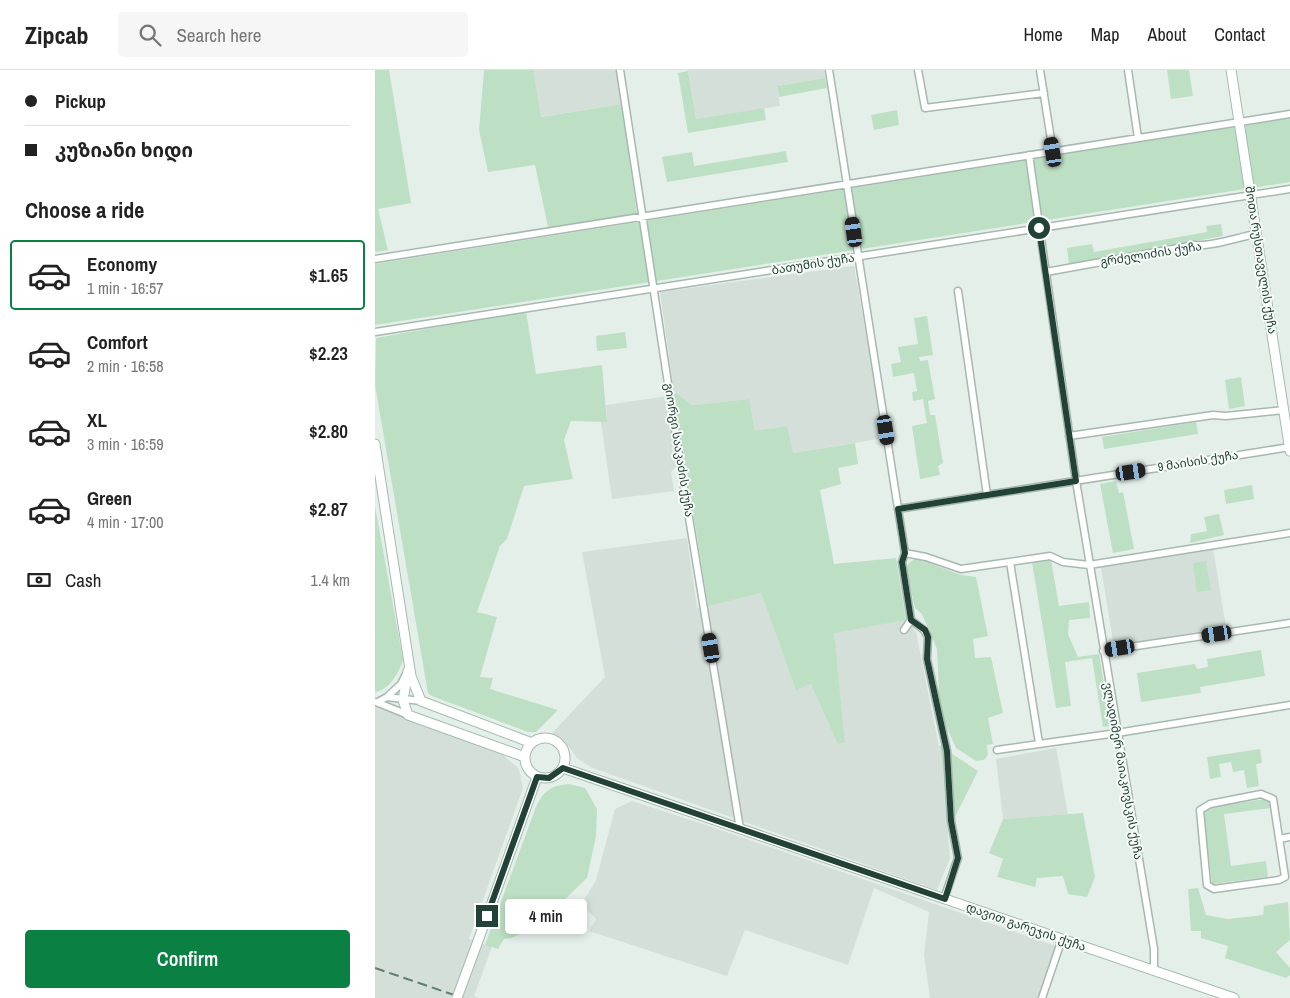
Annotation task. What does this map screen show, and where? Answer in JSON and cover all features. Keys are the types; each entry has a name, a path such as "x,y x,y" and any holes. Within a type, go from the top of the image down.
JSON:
{"main road":[{"name":"შოთა რუსთაველის ქუჩა","path":"1231,70 1290,451"},
{"path":"375,444 409,666 415,690 421,701 532,743"},
{"path":"409,666 403,700 412,717 525,757"},
{"path":"544,738 558,743 565,755 563,768 549,778 537,777 527,767 525,757 532,743 544,738"},
{"name":"დავით გარეჯის ქუჩა","path":"563,768 1234,998"},
{"path":"457,998 537,777"}],"street":[{"name":"გიორგი სააკაძის ქუჩა","path":"620,70 740,829"},
{"path":"829,70 905,553 902,562 911,620 904,630"},
{"path":"918,70 925,108 1044,93"},
{"path":"1040,70 1053,152"},
{"path":"1128,70 1139,138"},
{"path":"375,259 1290,114"},
{"name":"ვლადიმერ მაიაკოვსკის ქუჩა","path":"1029,155 1089,565 1154,949 1154,971"},
{"name":"ბათუმის ქუჩა","path":"375,332 1290,189"},
{"name":"გრძელიძის ქუჩა","path":"1046,272 1195,245 1205,246 1221,240 1256,234"},
{"path":"959,291 987,495"},
{"path":"1069,436 1213,415 1226,416 1284,410"},
{"name":"9 მაისის ქუჩა","path":"898,509 1290,447"},
{"path":"905,553 926,557 961,569 1050,556 1063,562 1089,565 1290,533"},
{"path":"1010,562 1039,743"},
{"path":"911,620 925,630 928,637 927,659 947,751 951,821 958,858 945,899"},
{"path":"1103,651 1290,623"},
{"path":"377,702 387,697 401,684 409,666"},
{"path":"387,697 421,701"},
{"path":"377,702 412,717"},
{"path":"997,750 1290,705"},
{"path":"1261,794 1269,797 1273,799 1279,839 1285,877 1279,880 1214,889 1207,885 1199,817 1200,810 1204,806 1261,794"},
{"path":"1279,839 1290,837"},
{"path":"1042,998 1062,939"}],"shaded area":[{"path":"533,70 616,70 622,104 540,117"},
{"path":"688,70 824,70 825,78 777,86 780,106 696,119"},
{"path":"854,266 884,438 793,453 755,431 749,399 693,405 674,392 660,292"},
{"path":"668,396 677,465 671,472 674,491 612,499 601,422 607,421 606,405"},
{"path":"687,538 697,608 761,593 796,689 811,684 845,741 833,632 906,620 916,632 942,762 950,858 937,890 590,767 577,758 569,747 552,733 605,677 582,552"},
{"path":"1213,548 1226,627 1116,646 1113,641 1101,568 1105,565"},
{"path":"375,707 503,755 519,769 523,788 469,939 492,947 474,996 479,998 375,998"},
{"path":"1056,748 1068,814 1003,819 996,759"},
{"path":"632,801 1056,946 1039,998 930,998 924,955 929,912 874,888 848,965 745,930 727,976 589,931 596,919 587,910 584,900 596,880 615,809"}],"green space":[{"path":"375,70 389,70 411,203 378,209 388,250 375,252"},
{"path":"484,70 533,70 541,117 622,104 637,214 548,227 535,165 488,172 479,130"},
{"path":"1167,70 1189,70 1193,96 1171,99"},
{"path":"688,71 696,119 764,108 766,120 688,133 678,73"},
{"path":"825,78 827,88 779,97 777,86"},
{"path":"897,110 899,125 874,130 871,115"},
{"path":"1290,118 1290,182 375,325 375,264"},
{"path":"786,151 788,162 667,182 662,157 692,152 694,166"},
{"path":"1221,224 1223,236 1069,264 1067,248 1092,244 1094,252 1207,232 1206,226"},
{"path":"526,311 536,374 602,365 607,422 571,421 564,440 573,479 524,486 507,539 500,546 477,612 497,617 480,677 493,678 490,689 558,710 536,732 528,732 428,693 375,385 376,338"},
{"path":"927,316 933,355 919,357 920,361 928,360 935,399 928,401 930,415 935,415 943,463 938,466 940,475 920,479 912,426 927,423 923,399 913,401 912,392 917,391 914,373 893,377 891,364 901,362 898,347 918,344 914,318"},
{"path":"625,332 627,348 597,351 596,336"},
{"path":"1241,377 1245,406 1229,409 1225,380"},
{"path":"674,392 693,405 749,399 755,431 787,426 793,453 855,443 858,464 838,468 841,484 820,490 834,564 896,558 906,620 834,633 845,742 838,744 811,684 796,690 761,593 708,606"},
{"path":"1196,422 1198,434 1104,449 1102,437"},
{"path":"1116,481 1119,493 1123,492 1134,549 1113,553 1100,484"},
{"path":"1252,485 1254,499 1226,504 1224,490"},
{"path":"375,506 403,660 393,680 385,688 375,692"},
{"path":"1219,514 1224,535 1190,543 1191,534 1207,531 1204,517"},
{"path":"916,558 961,575 976,577 988,636 973,639 975,658 991,657 1003,713 988,718 993,744 987,745 988,755 984,760 976,761 956,748 940,712 937,649 922,614 915,608 906,568"},
{"path":"1051,560 1059,606 1089,602 1090,618 1069,620 1068,634 1078,657 1099,654 1111,726 1103,727 1092,658 1065,662 1071,706 1056,708 1032,562"},
{"path":"1206,561 1211,590 1197,592 1193,563"},
{"path":"1261,650 1265,676 1200,687 1201,693 1141,702 1137,673 1195,664 1197,669 1208,667 1207,659"},
{"path":"939,745 978,771 948,831 942,762"},
{"path":"1260,749 1262,763 1256,764 1259,786 1247,788 1244,770 1233,772 1231,762 1219,764 1221,777 1210,779 1207,757"},
{"path":"569,784 585,788 597,809 596,836 587,878 536,927 511,938 504,939 498,949 485,945 539,801 549,790 557,786"},
{"path":"1266,799 1270,803 1271,808 1224,814 1231,866 1266,861 1268,877 1212,884 1203,811 1207,807"},
{"path":"1083,813 1095,877 1087,897 1068,894 1063,876 1037,878 1035,887 997,877 1003,859 989,853 1003,819"},
{"path":"1198,888 1206,915 1228,919 1263,915 1264,906 1288,902 1290,940 1276,952 1290,968 1290,975 1286,978 1225,958 1228,946 1201,938 1201,931 1191,931 1188,889"}],"railway":[{"path":"375,968 463,998"}],"route":[{"path":"487,916 537,777 549,778 555,776 563,768 945,899 958,858 951,821 950,774 947,751 927,659 928,637 925,630 911,620 902,562 905,553 898,509 1076,481 1039,228"}]}
